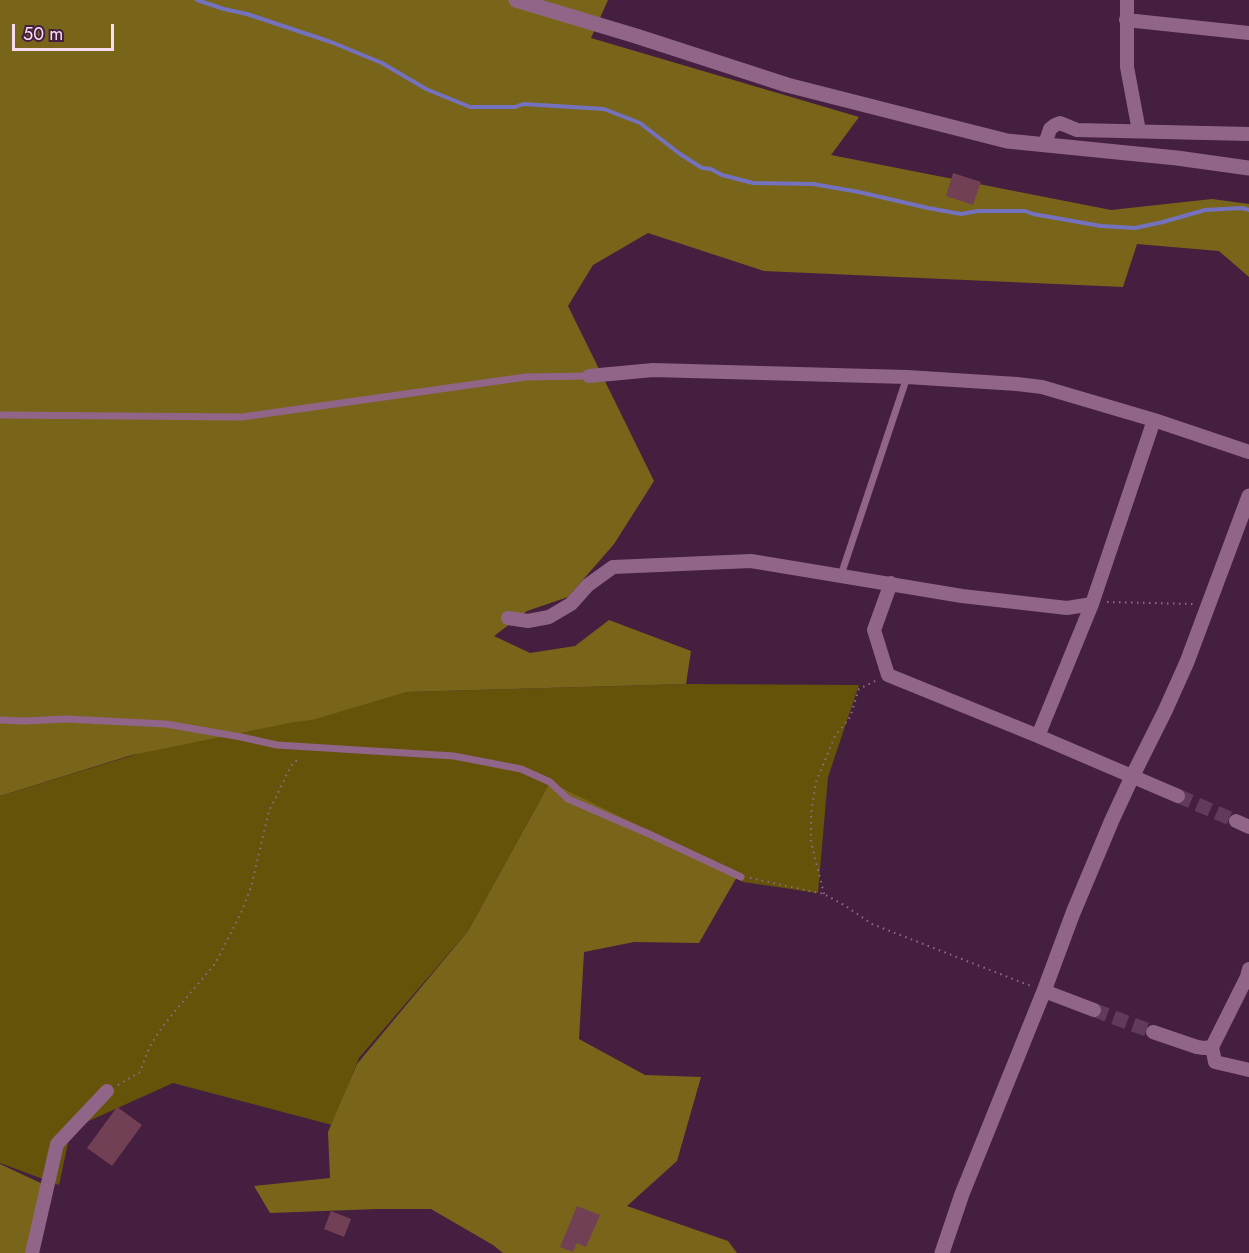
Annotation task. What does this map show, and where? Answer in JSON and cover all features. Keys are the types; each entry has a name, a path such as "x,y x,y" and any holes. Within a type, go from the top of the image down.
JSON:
{"street":[{"path":"516,0 787,85 1007,141 1177,158 1249,168"},
{"path":"1127,0 1127,67 1139,131"},
{"path":"1126,20 1249,33"},
{"path":"1045,144 1050,129 1054,124 1060,123 1077,130 1249,134"},
{"path":"589,376 653,370 907,377 1017,384 1042,387 1154,420 1249,452"},
{"path":"1038,736 1092,604 1154,420"},
{"path":"942,1253 972,1167 1077,904 1132,777 1187,662 1249,496"},
{"path":"508,618 528,621 549,617 571,604 588,585 613,567 751,561 962,596 1067,608 1092,604"},
{"path":"891,584 874,630 888,675 1178,796"},
{"path":"1249,969 1212,1047 1215,1062 1249,1071"},
{"path":"1044,991 1094,1010"},
{"path":"1153,1032 1197,1047 1212,1047"},
{"path":"32,1253 57,1144 107,1091"}],"lane":[{"path":"0,415 242,417 526,377 589,376"},
{"path":"841,575 907,377"},
{"path":"0,720 66,719 166,724 277,745 454,756 521,769 550,782 568,799 741,877"}],"path":[{"path":"1092,604 1107,602 1209,604"},
{"path":"824,894 811,842 811,814 816,782 835,736 850,717 859,689 888,675"},
{"path":"107,1091 140,1072 150,1046 161,1029 215,964 251,887 269,811 291,766 310,747"},
{"path":"741,877 824,894 872,924 1044,991"}],"shaded area":[{"path":"0,0 608,0 591,38 859,117 831,155 1111,210 1212,199 1249,204 1249,277 1219,251 1137,244 1123,287 764,271 648,233 593,265 568,306 654,481 614,544 568,597 527,611 494,636 530,653 575,646 609,620 691,651 686,684 406,692 312,720 132,755 0,796"},
{"path":"686,684 859,685 828,777 818,893 743,882 550,782 468,931 359,1058 332,1125 173,1083 71,1129 59,1185 0,1163 0,796 209,732 406,692"},
{"path":"550,782 738,875 699,943 634,942 584,952 579,1039 645,1075 701,1077 677,1161 627,1206 728,1241 737,1253 503,1253 431,1209 270,1213 254,1186 330,1178 328,1132 357,1064 468,931"},
{"path":"0,1164 47,1186 32,1253 0,1253"}],"building":[{"path":"953,173 981,182 973,205 946,196"},
{"path":"117,1107 142,1125 112,1166 87,1148"},
{"path":"577,1206 600,1215 586,1247 577,1243 573,1252 560,1247"},
{"path":"331,1211 351,1219 344,1237 324,1229"}],"waterway":[{"path":"197,0 331,42 382,63 426,89 470,107 515,107 523,104 604,109 640,123 702,168 753,183 813,184 961,214 978,211 1025,211 1101,226 1135,228 1205,210 1242,208 1249,210"}],"tunnel":[{"path":"1178,796 1236,821"},
{"path":"1094,1010 1153,1032"}]}
